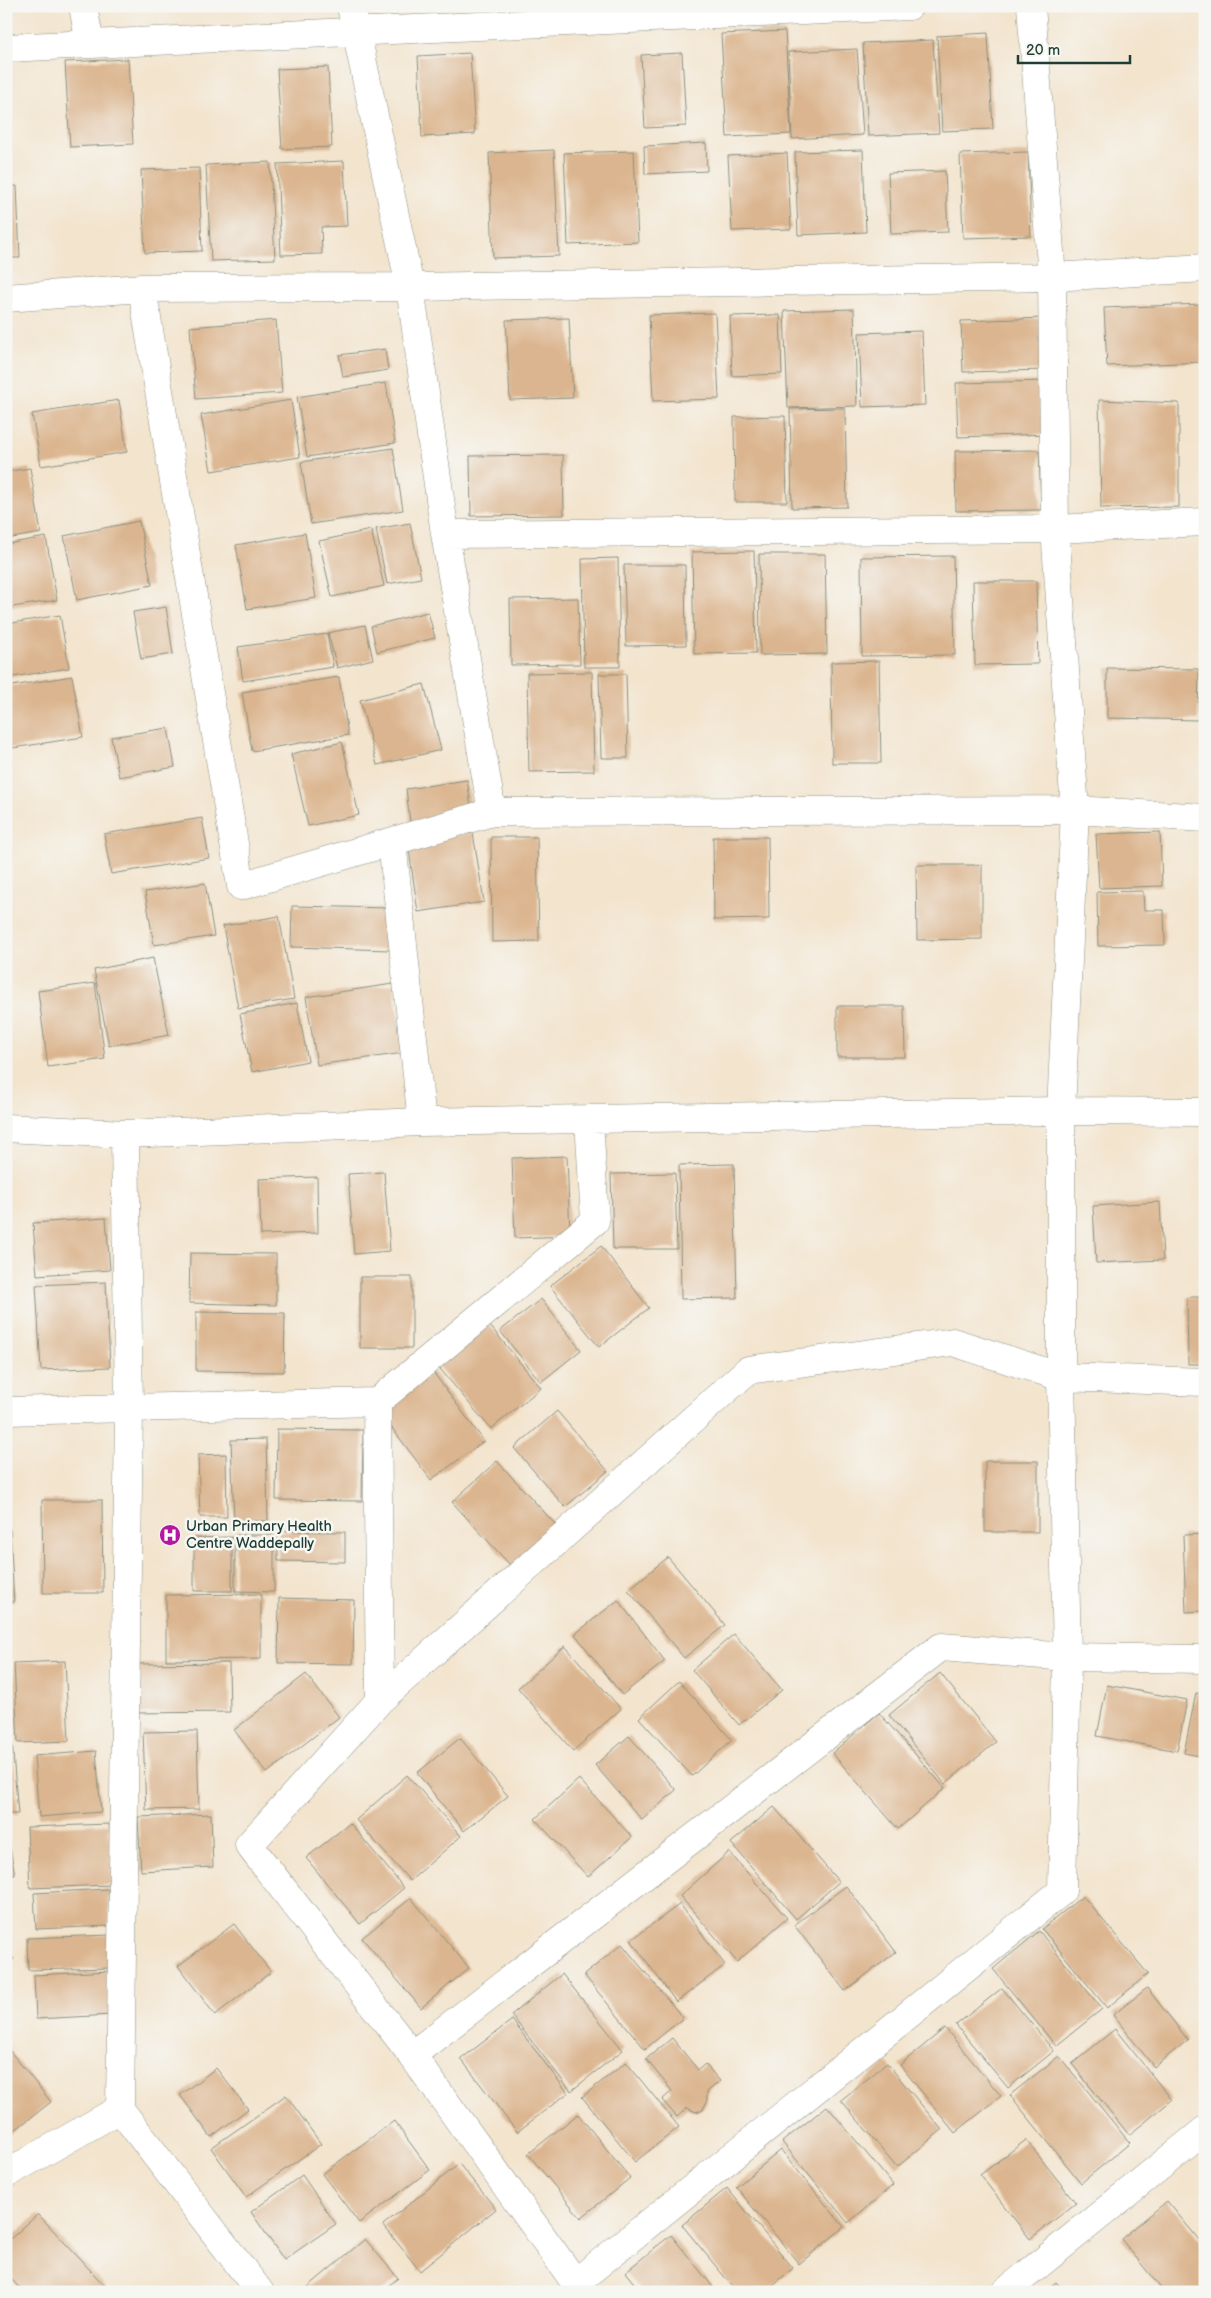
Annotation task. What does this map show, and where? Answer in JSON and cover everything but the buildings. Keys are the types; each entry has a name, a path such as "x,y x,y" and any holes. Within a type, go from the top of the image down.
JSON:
{"street":[{"path":"83,6 90,44"},
{"path":"6,48 90,44 353,19 909,6"},
{"path":"1031,6 1052,277 1055,529 1074,810 1061,1111 1061,1377 1068,1657 1062,1891 578,2287 412,2055 250,1845 380,1700 748,1370 952,1342 1061,1377 1205,1382"},
{"path":"353,19 410,287 446,534 492,812"},
{"path":"6,298 142,288 410,287 1052,277 1205,268"},
{"path":"142,288 242,886 492,812 1074,810 1205,818"},
{"path":"446,534 1055,529 1205,522"},
{"path":"392,842 422,1122"},
{"path":"6,1128 125,1134 422,1122 1061,1111 1205,1112"},
{"path":"6,1411 377,1402 595,1221 589,1119"},
{"path":"125,1134 129,1408 120,2109 260,2292"},
{"path":"377,1402 380,1700"},
{"path":"412,2055 942,1647 1068,1657 1205,1659"},
{"path":"6,2174 120,2109"},
{"path":"1005,2292 1205,2130"}],"place":[{"name":"Urban Primary Health Centre Waddepally","path":"170,1535"}]}
